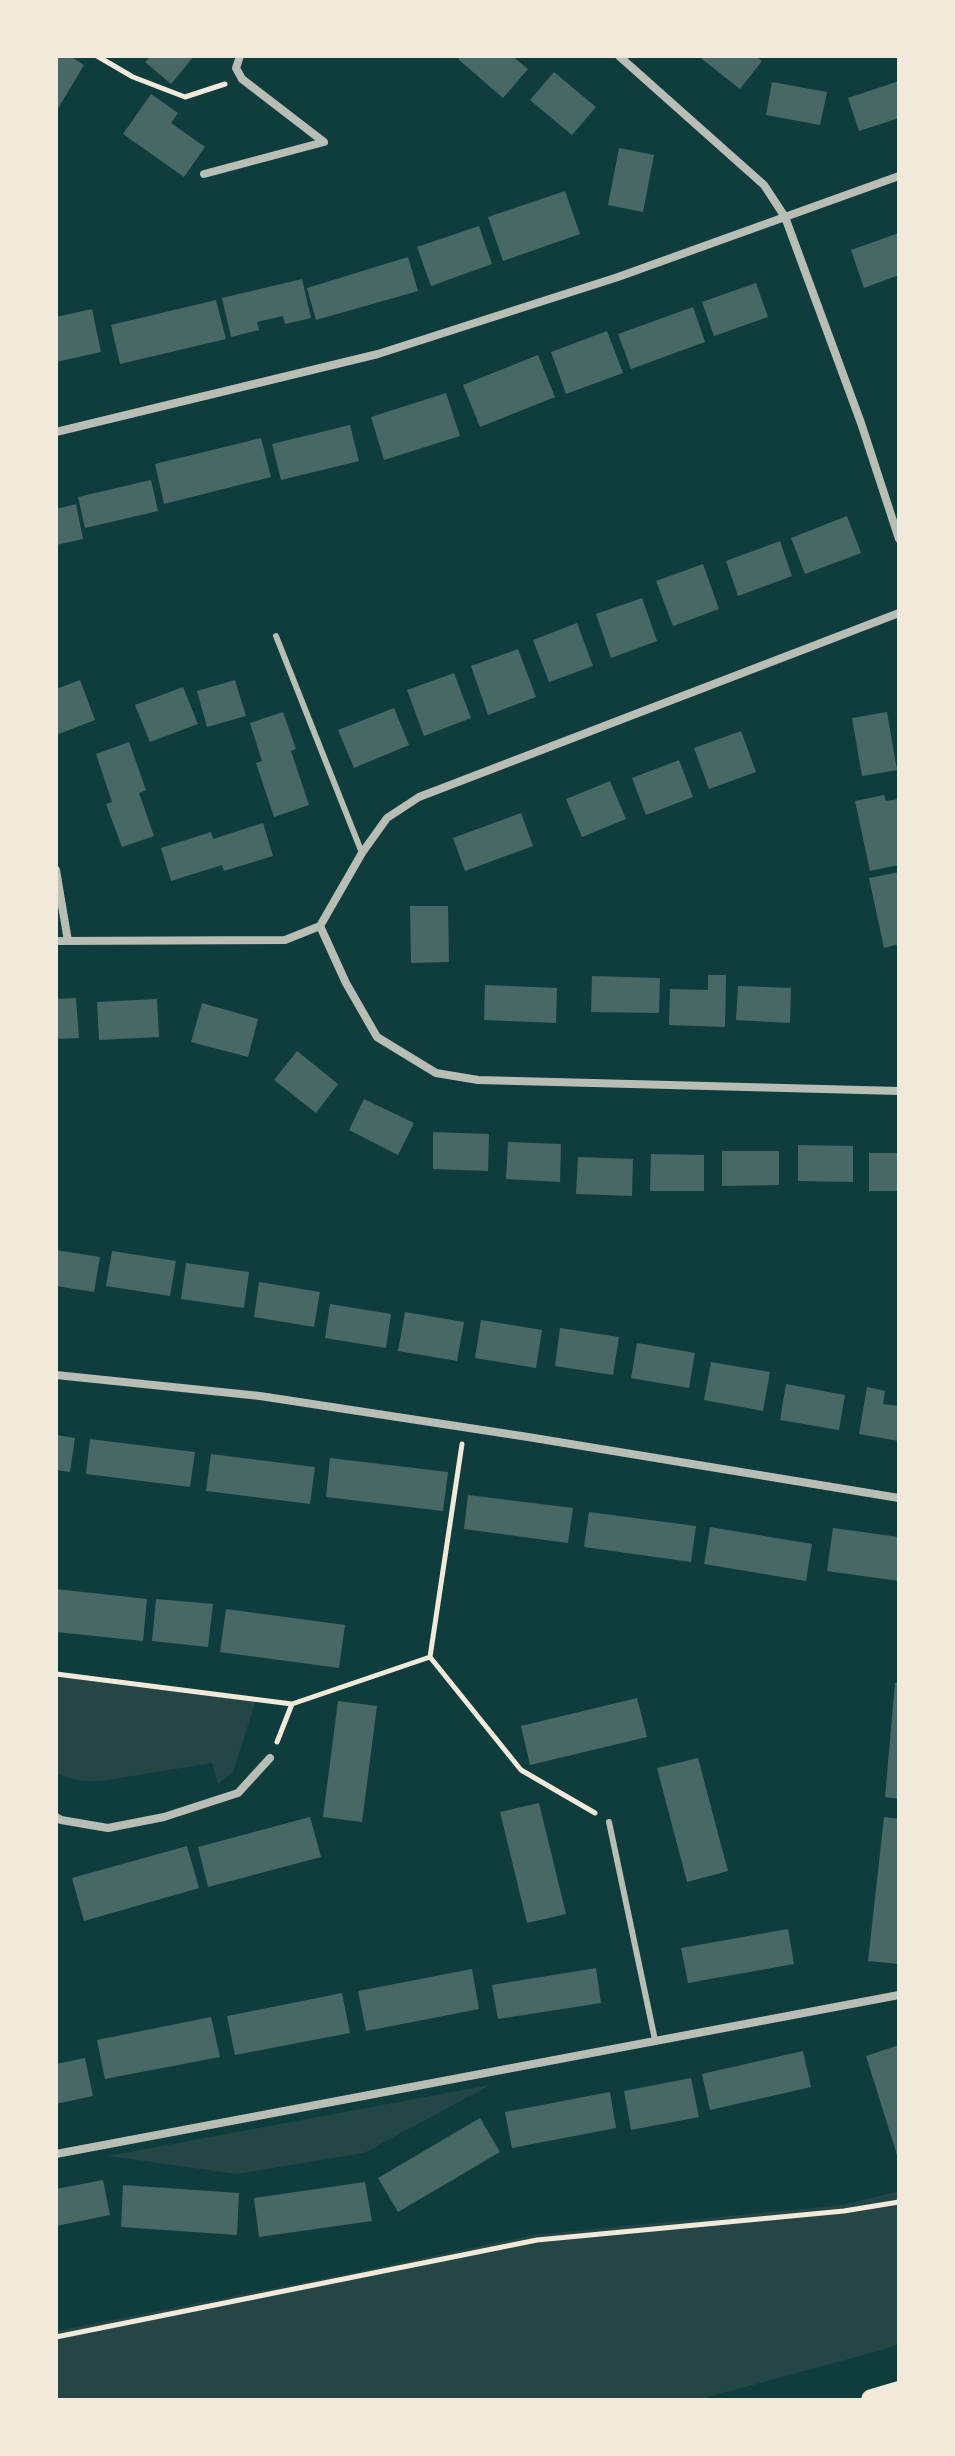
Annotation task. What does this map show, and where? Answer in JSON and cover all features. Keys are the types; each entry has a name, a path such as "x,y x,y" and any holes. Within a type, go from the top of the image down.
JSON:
{"highway":[{"path":"872,2400 899,2392"}],"street":[{"path":"204,174 324,142 242,79 236,68 240,56"},
{"path":"619,56 764,185 785,217 861,423 899,539"},
{"path":"56,432 378,354 618,277 899,176"},
{"path":"56,941 285,940 320,926 362,853 387,818 419,797 899,613"},
{"path":"56,870 68,941"},
{"path":"320,926 346,983 377,1037 436,1073 478,1080 899,1091"},
{"path":"56,1375 260,1396 899,1498"},
{"path":"56,1817 108,1828 164,1817 238,1793 270,1758"},
{"path":"56,2154 899,1995"}],"lane":[{"path":"276,636 362,853"},
{"path":"609,1822 655,2040"}],"path":[{"path":"97,56 133,77 185,97 242,79"},
{"path":"464,1427 430,1657 521,1770 609,1822"},
{"path":"56,1674 292,1704 430,1657"},
{"path":"270,1758 292,1704"},
{"path":"56,2337 537,2240 844,2211 899,2202"}],"shaded area":[{"path":"56,1676 256,1700 233,1772 218,1784 212,1763 102,1781 83,1781 56,1772"},
{"path":"490,2085 364,2153 237,2174 108,2156"},
{"path":"899,2191 899,2344 697,2400 56,2400 56,2331 533,2235 843,2205"}],"building":[{"path":"56,56 70,56 84,65 56,112"},
{"path":"151,56 194,56 171,84 145,62"},
{"path":"461,56 512,56 528,69 503,98 458,59"},
{"path":"698,56 756,56 762,61 740,89"},
{"path":"554,72 596,107 572,135 530,100"},
{"path":"899,81 899,118 859,131 848,98"},
{"path":"772,82 827,92 820,125 766,115"},
{"path":"151,94 178,113 171,123 205,147 184,177 123,134"},
{"path":"619,148 654,155 643,212 608,205"},
{"path":"565,191 580,234 503,261 488,217"},
{"path":"479,226 492,264 431,286 417,247"},
{"path":"899,233 899,275 864,288 851,250"},
{"path":"408,257 418,291 316,320 307,288"},
{"path":"302,279 311,318 285,324 283,316 257,322 259,330 231,337 222,298"},
{"path":"756,283 768,317 714,336 702,302"},
{"path":"216,300 226,339 120,364 111,325"},
{"path":"693,307 705,342 631,369 618,334"},
{"path":"92,309 101,352 56,362 56,317"},
{"path":"607,331 623,373 566,394 551,352"},
{"path":"538,355 555,397 480,427 463,385"},
{"path":"446,393 460,436 384,460 371,417"},
{"path":"350,425 359,461 281,480 272,444"},
{"path":"261,438 271,477 164,504 155,464"},
{"path":"151,480 158,511 85,528 78,497"},
{"path":"76,504 83,539 56,545 56,509"},
{"path":"847,516 861,553 805,574 791,538"},
{"path":"780,541 792,576 738,596 726,561"},
{"path":"703,564 719,609 673,626 656,581"},
{"path":"642,598 657,641 611,658 596,614"},
{"path":"577,623 593,666 549,682 533,640"},
{"path":"518,649 536,697 488,715 471,666"},
{"path":"454,673 471,718 424,736 407,690"},
{"path":"80,680 95,720 56,735 56,689"},
{"path":"235,680 246,716 207,727 197,691"},
{"path":"183,687 198,724 150,742 135,705"},
{"path":"394,708 409,745 354,768 338,730"},
{"path":"283,712 296,749 291,751 309,805 274,817 256,763 262,761 250,723"},
{"path":"887,712 897,770 862,776 852,718"},
{"path":"741,731 756,772 709,789 694,748"},
{"path":"129,742 146,790 139,793 154,836 122,847 106,804 112,802 96,754"},
{"path":"679,760 693,797 646,815 632,778"},
{"path":"610,781 626,819 582,837 566,799"},
{"path":"884,795 886,801 899,799 898,865 870,871 855,801"},
{"path":"521,813 533,846 465,871 453,838"},
{"path":"263,823 273,856 224,871 222,865 171,881 161,848 211,832 213,839"},
{"path":"899,872 899,944 884,948 869,878"},
{"path":"410,906 448,906 449,962 411,963"},
{"path":"708,975 726,975 725,1027 669,1025 670,989 708,990"},
{"path":"592,976 660,978 659,1013 591,1012"},
{"path":"485,985 557,988 556,1023 484,1020"},
{"path":"738,986 791,988 790,1023 736,1020"},
{"path":"76,998 79,1038 56,1039 56,999"},
{"path":"157,999 159,1037 99,1040 97,1002"},
{"path":"202,1003 258,1019 248,1057 191,1042"},
{"path":"297,1051 338,1084 316,1113 274,1080"},
{"path":"364,1099 414,1123 398,1155 349,1130"},
{"path":"433,1132 489,1134 488,1171 433,1169"},
{"path":"508,1142 561,1144 560,1182 506,1179"},
{"path":"798,1145 853,1146 853,1182 798,1181"},
{"path":"722,1151 779,1151 779,1185 722,1186"},
{"path":"869,1153 899,1153 899,1191 869,1191"},
{"path":"651,1154 704,1155 704,1191 650,1191"},
{"path":"578,1157 633,1159 632,1196 576,1194"},
{"path":"56,1250 100,1257 94,1292 56,1286"},
{"path":"112,1251 176,1261 170,1296 106,1286"},
{"path":"186,1263 249,1272 244,1308 181,1299"},
{"path":"259,1282 320,1292 314,1327 254,1317"},
{"path":"330,1304 391,1314 386,1348 325,1338"},
{"path":"405,1312 464,1322 457,1361 398,1351"},
{"path":"481,1320 542,1330 536,1368 475,1358"},
{"path":"560,1328 619,1337 613,1375 555,1366"},
{"path":"637,1343 695,1353 689,1388 631,1378"},
{"path":"711,1362 770,1372 763,1411 704,1400"},
{"path":"786,1384 845,1395 839,1430 780,1420"},
{"path":"867,1387 885,1391 883,1404 899,1406 899,1441 859,1434"},
{"path":"56,1435 75,1438 70,1472 56,1470"},
{"path":"90,1439 195,1452 190,1487 86,1474"},
{"path":"211,1454 315,1467 310,1504 206,1491"},
{"path":"330,1458 448,1472 443,1511 326,1497"},
{"path":"468,1495 573,1508 568,1543 464,1529"},
{"path":"589,1512 696,1526 691,1562 584,1547"},
{"path":"710,1527 812,1544 806,1581 704,1564"},
{"path":"833,1528 899,1537 899,1581 827,1571"},
{"path":"56,1589 147,1599 143,1641 56,1632"},
{"path":"156,1599 213,1604 208,1647 152,1641"},
{"path":"226,1609 345,1625 339,1668 220,1652"},
{"path":"895,1683 899,1683 899,1799 885,1797"},
{"path":"637,1698 647,1737 530,1765 521,1726"},
{"path":"338,1701 377,1706 362,1822 323,1817"},
{"path":"698,1758 728,1871 687,1882 657,1768"},
{"path":"539,1803 566,1914 527,1923 500,1812"},
{"path":"310,1817 321,1857 208,1887 198,1847"},
{"path":"884,1817 899,1819 899,1964 868,1961"},
{"path":"187,1846 199,1888 84,1921 72,1878"},
{"path":"788,1929 794,1964 688,1983 681,1948"},
{"path":"596,1968 601,2003 498,2019 492,1985"},
{"path":"472,1969 479,2009 366,2031 358,1991"},
{"path":"342,1993 350,2033 235,2055 227,2016"},
{"path":"211,2017 220,2057 105,2079 97,2040"},
{"path":"899,2045 899,2158 898,2158 866,2056"},
{"path":"803,2051 811,2087 710,2110 702,2074"},
{"path":"85,2058 93,2096 56,2104 56,2064"},
{"path":"691,2078 699,2117 631,2130 624,2091"},
{"path":"610,2092 616,2128 512,2148 505,2112"},
{"path":"480,2118 500,2152 398,2212 378,2178"},
{"path":"103,2180 110,2215 56,2226 56,2189"},
{"path":"365,2182 372,2221 259,2237 254,2198"},
{"path":"123,2185 239,2193 237,2235 121,2227"}]}
